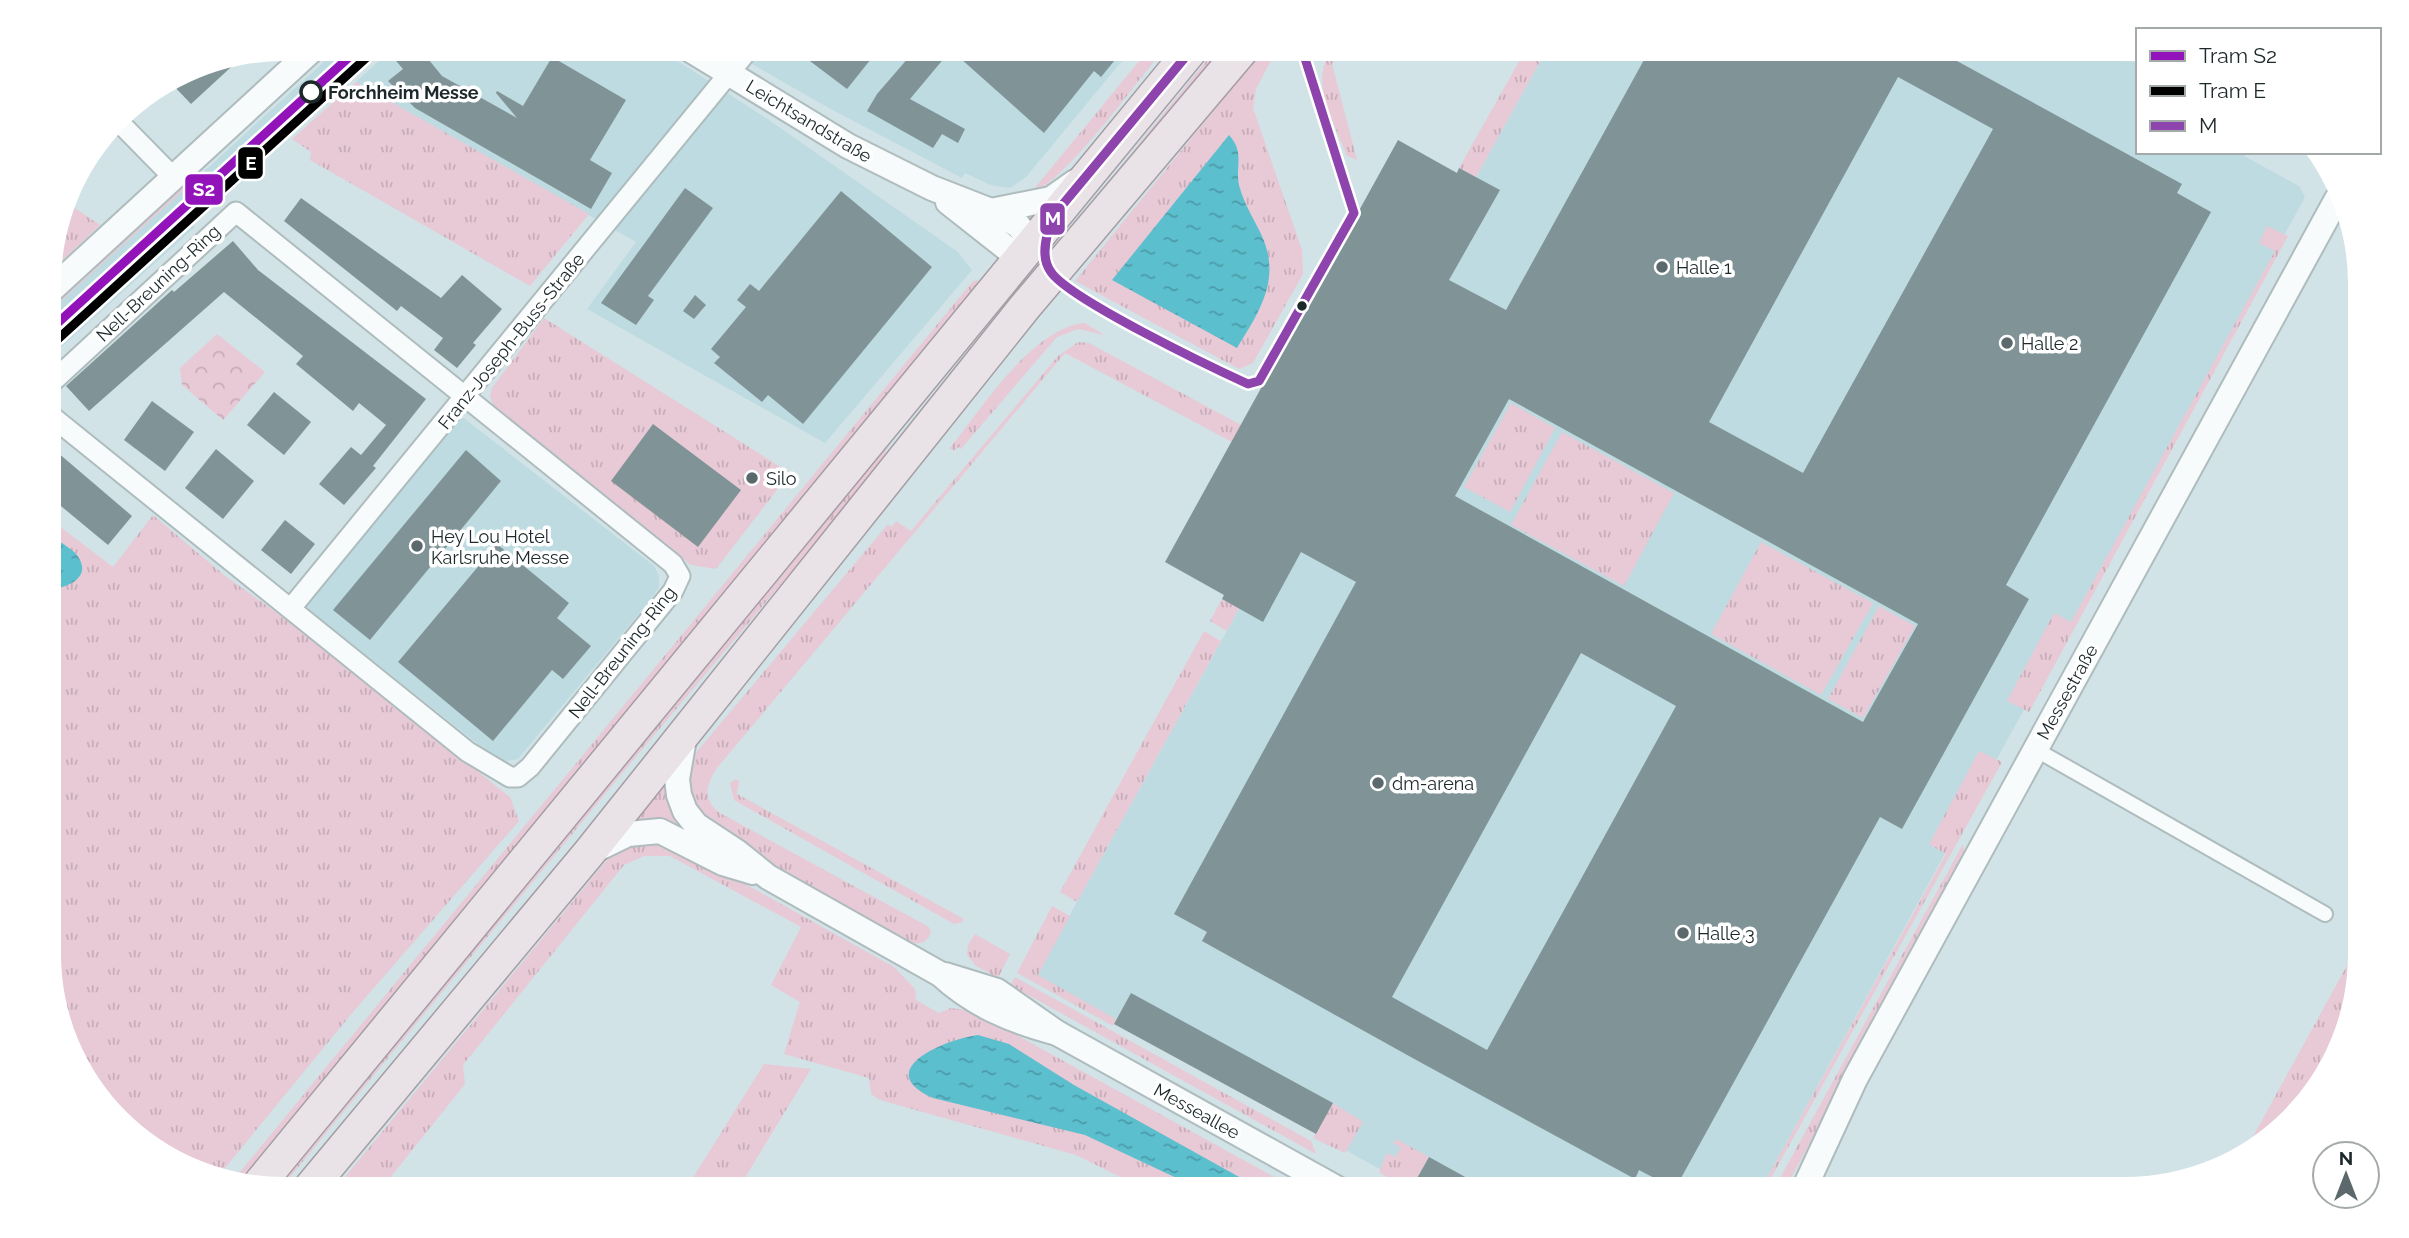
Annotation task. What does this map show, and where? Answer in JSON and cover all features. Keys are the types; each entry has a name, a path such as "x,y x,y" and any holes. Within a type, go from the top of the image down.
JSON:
{"main road":[{"path":"266,1176 1034,261 1231,61"},
{"path":"1034,261 1046,262 1045,240 1054,215 1182,62"},
{"path":"319,1177 589,853 1024,308 1034,261"}],"street":[{"path":"62,280 299,62"},
{"name":"Leichtsandstraße","path":"710,62 848,146 932,188 992,211 1018,225 1034,261"},
{"name":"Franz-Joseph-Buss-Straße","path":"292,608 739,62"},
{"path":"125,129 174,178"},
{"path":"992,211 1051,199 1090,172"},
{"name":"Leichtsandstraße","path":"932,188 1034,261"},
{"name":"Messestraße","path":"1810,1176 1855,1079 2333,206"},
{"name":"Nell-Breuning-Ring","path":"62,373 236,212 673,564 680,576 673,592 530,767 518,778 510,778 480,759 62,424"},
{"name":"Messeallee","path":"685,733 677,779 685,811 696,825 737,852 768,877 940,974 963,995 1014,1022 1057,1033 1315,1176"},
{"path":"2047,756 2325,914"},
{"name":"Messeallee","path":"589,853 628,834 660,831 723,863 768,877"}],"shaded area":[{"path":"1540,61 2125,61 2136,62 2136,154 2244,154 2299,186 2305,197 1768,1176 1393,1176 1035,978 1239,609 1222,599 1459,168 1476,177"},
{"path":"324,62 349,62 210,191 198,177"},
{"path":"378,62 679,62 766,118 958,252 972,270 825,443 587,309 636,242 356,82"},
{"path":"748,62 1122,62 1026,177 1010,188 990,185 965,173 962,178 827,107"},
{"path":"188,186 201,199 187,217 195,227 62,346 62,300"},
{"path":"461,416 654,566 659,576 659,587 651,599 518,759 506,761 479,745 306,607"}],"green space":[{"path":"1206,61 1211,61 1076,227 1073,225"},
{"path":"1254,61 1270,61 1256,89 1253,108 1302,250 1303,274 1253,363 1239,369 1075,281"},
{"path":"1326,61 1333,61 1357,160 1347,156 1330,116 1323,88"},
{"path":"1519,61 1540,61 1476,177 1459,168"},
{"path":"1139,62 1154,62 1081,151 1063,170 1029,195"},
{"path":"356,82 589,214 530,286 310,160 311,152 292,139"},
{"path":"182,179 188,186 62,300 62,290"},
{"path":"75,208 100,225 63,259"},
{"path":"2267,226 2288,236 2029,712 2007,701 2054,613 2071,622 2275,251 2259,243"},
{"path":"978,280 976,291 252,1174 240,1172 973,281"},
{"path":"544,318 790,473 716,569 691,565 493,405 490,396 492,388"},
{"path":"1085,323 1104,335 1078,329 1057,337 961,449 958,447 954,451 950,448 993,392 1027,354 1065,328"},
{"path":"217,334 265,372 223,420 182,385 180,368"},
{"path":"1078,342 1089,343 1241,425 1232,442 1065,353 717,768 708,786 710,803 720,813 929,927 931,933 923,942 905,941 712,831 688,796 689,769 694,755 888,524 892,527 896,521 911,531 1058,356"},
{"path":"1511,403 1555,428 1510,512 1464,487"},
{"path":"1562,432 1674,493 1624,586 1511,525"},
{"path":"891,440 877,470 624,771 290,1177 281,1177"},
{"path":"153,515 224,575 288,621 510,797 519,821 353,1012 225,1168 186,1154 149,1131 107,1089 78,1039 63,983 62,528 113,567"},
{"path":"1761,542 1873,603 1821,695 1711,634"},
{"path":"1222,599 1239,608 1227,631 1210,621"},
{"path":"1879,606 1915,626 1863,718 1828,699"},
{"path":"1204,631 1221,641 1077,902 1060,892"},
{"path":"1979,751 2002,762 1772,1176 1768,1176 1946,854 1929,844"},
{"path":"666,778 670,809 695,834 629,825"},
{"path":"736,779 739,781 737,794 964,919 954,924 734,800 730,783"},
{"path":"661,842 679,847 894,967 915,989 916,1000 939,1013 951,1008 973,1011 1273,1176 1119,1177 1076,1155 880,1100 871,1094 869,1078 784,1054 800,1002 771,985 801,927 670,856 644,856 624,865 463,1065 465,1084 391,1177 345,1177 612,854 627,846"},
{"path":"1963,844 1965,854 1956,874 1792,1176 1781,1176"},
{"path":"1052,906 1070,916 1038,975 1116,1019 1113,1026 1017,973"},
{"path":"975,934 1010,954 998,978 976,966 967,955 968,945"},
{"path":"2347,965 2340,1011 2325,1052 2292,1101 2254,1135"},
{"path":"1015,977 1311,1141 1316,1154 1010,985"},
{"path":"764,1064 811,1069 745,1177 694,1177"},
{"path":"1333,1103 1363,1122 1345,1153 1313,1138"},
{"path":"1396,1139 1429,1157 1418,1176 1386,1176 1379,1172 1387,1153 1395,1157 1401,1148 1393,1143"}],"water":[{"path":"1229,135 1237,148 1241,191 1261,234 1269,265 1266,294 1237,348 1112,280"},
{"path":"62,543 75,553 82,567 79,578 62,587"},
{"path":"978,1035 1009,1044 1074,1085 1238,1176 1173,1177 1085,1135 933,1098 916,1087 909,1077 911,1067 933,1049"}],"building":[{"path":"1643,61 1957,61 2182,184 2177,193 2211,212 2006,585 2029,599 1902,829 1880,817 1682,1176 1651,1176 1639,1170 1636,1176 1630,1176 1202,941 1207,932 1174,914 1356,582 1301,552 1263,622 1222,599 1224,595 1165,562 1398,140 1457,173 1459,168 1500,190 1449,280 1506,310","holes":["1898,77 1993,129 1803,473 1709,422","1509,399 1918,624 1863,722 1455,496","1581,653 1676,706 1487,1050 1392,997"]},
{"path":"397,62 431,62 442,76 517,118 497,91 523,106 549,62 560,62 626,100 590,160 612,173 591,209 415,108 388,81 403,69"},
{"path":"811,62 869,62 847,89"},
{"path":"905,62 941,62 910,99 965,129 958,143 942,134 933,148 867,111 877,94"},
{"path":"964,62 1114,62 1101,77 1094,71 1044,133"},
{"path":"230,68 191,104 177,89 199,78"},
{"path":"685,188 713,208 648,296 654,300 636,325 601,303"},
{"path":"841,191 932,267 803,424 768,395 762,402 714,363 720,357 711,349 746,307 737,300 750,284 759,291"},
{"path":"301,198 441,298 462,275 502,309 473,343 476,345 457,368 434,350 443,338 401,306 397,311 284,221"},
{"path":"233,241 258,270 426,399 373,466 376,468 344,505 319,484 351,447 361,455 386,425 359,403 353,411 296,364 303,356 224,292 89,411 66,386 172,290 174,292"},
{"path":"695,295 706,305 694,319 683,311"},
{"path":"274,392 311,422 284,455 247,425"},
{"path":"152,401 194,432 165,471 124,440"},
{"path":"653,424 741,490 698,547 611,481"},
{"path":"216,449 254,481 223,519 185,488"},
{"name":"Hey Lou Hotel Karlsruhe Messe","path":"466,450 501,481 370,640 333,610"},
{"path":"62,456 132,516 108,545 62,507"},
{"path":"285,520 315,544 291,574 261,550"},
{"path":"497,544 569,603 557,618 591,646 563,679 552,670 493,741 398,662"},
{"path":"1131,993 1333,1103 1316,1134 1114,1024"},
{"path":"1429,1157 1464,1176 1418,1176"}],"tram line":[{"name":"S2","path":"62,319 344,62"},
{"name":"E","path":"62,335 362,62"}],"transit line":[{"name":"M","path":"1182,62 1054,215 1047,236 1045,259 1051,272 1084,299 1143,332 1248,384 1259,381 1354,213 1306,61"}],"place":[{"name":"Forchheim Messe","path":"311,92"},
{"name":"Halle 1","path":"1662,267"},
{"name":"Halle 2","path":"2007,343"},
{"name":"Silo","path":"752,478"},
{"name":"Hey Lou Hotel Karlsruhe Messe","path":"417,546"},
{"name":"dm-arena","path":"1378,783"},
{"name":"Halle 3","path":"1683,933"}]}
